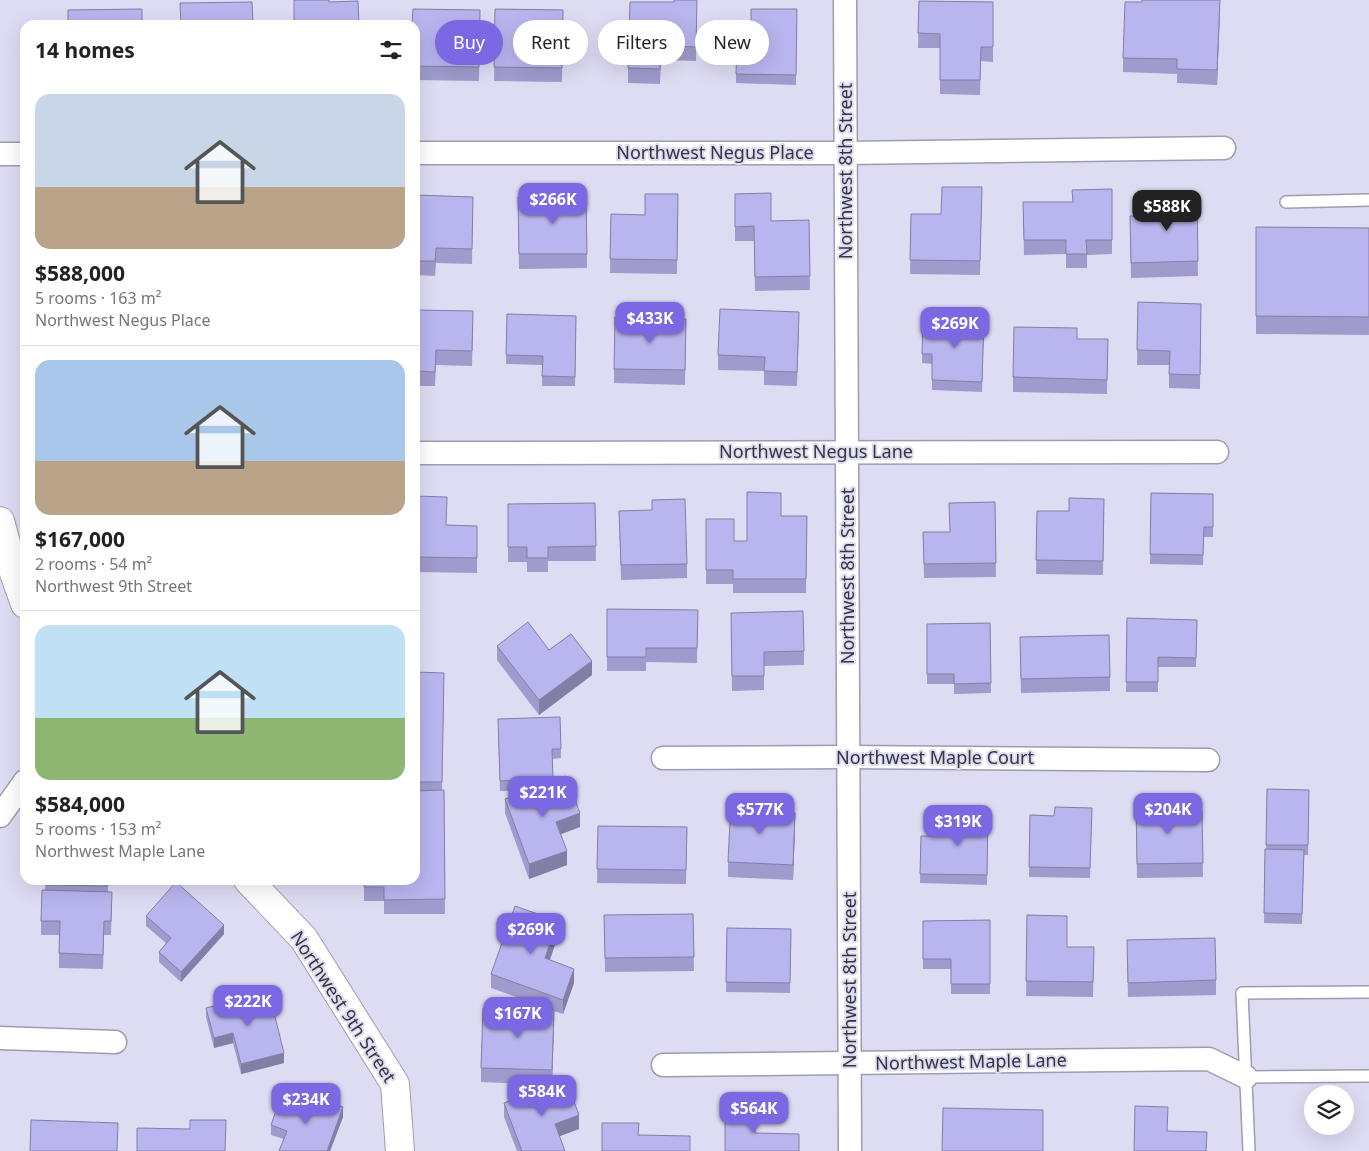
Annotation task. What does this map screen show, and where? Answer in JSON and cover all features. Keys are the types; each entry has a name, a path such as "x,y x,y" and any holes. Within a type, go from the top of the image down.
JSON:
{"street":[{"name":"Northwest 8th Street","path":"845,0 850,1151"},
{"name":"Northwest Negus Place","path":"420,153 846,153 1224,148"},
{"path":"0,154 20,154"},
{"name":"Northwest Negus Lane","path":"420,453 1217,452"},
{"path":"0,521 20,590"},
{"name":"Northwest Maple Court","path":"663,758 849,757 1208,760"},
{"path":"0,816 20,787"},
{"name":"Northwest 9th Street","path":"253,885 304,939 395,1084 400,1151"},
{"path":"0,1038 115,1042"},
{"name":"Northwest Maple Lane","path":"663,1065 1209,1059 1246,1077"}],"lane":[{"path":"1286,202 1369,200"},
{"path":"1249,1151 1242,993 1369,992"},
{"path":"1246,1077 1369,1076"}],"building":[{"path":"294,0 358,1 359,20 294,20"},
{"path":"674,0 697,0 695,47 685,47 685,20 629,20 630,2 674,2"},
{"path":"1142,0 1220,0 1217,70 1177,69 1177,59 1123,58 1125,2 1142,2"},
{"path":"919,1 993,2 993,47 981,47 980,80 940,80 940,34 918,33"},
{"path":"252,2 253,20 181,20 180,3"},
{"path":"142,9 142,20 68,20 68,10"},
{"path":"413,9 480,10 480,20 435,20 435,65 479,65 479,67 420,66 420,20 412,20"},
{"path":"495,9 563,10 563,20 513,20 513,65 562,65 562,68 494,67 494,65 503,65 503,20 495,20"},
{"path":"751,9 797,9 796,75 736,74 736,65 769,65 769,20 751,20"},
{"path":"628,65 660,65 660,69 628,68"},
{"path":"942,187 982,187 980,261 910,260 911,214 941,214"},
{"path":"1112,189 1112,240 1086,240 1087,254 1066,254 1066,240 1024,240 1023,202 1073,202 1072,190"},
{"path":"771,193 771,221 809,220 810,276 755,277 754,226 735,227 735,194"},
{"path":"1197,193 1198,261 1131,263 1130,216 1165,215 1165,194"},
{"path":"645,194 678,194 677,260 610,259 611,214 645,215"},
{"path":"420,195 473,197 472,249 436,248 435,261 420,261"},
{"path":"586,196 587,254 519,254 518,197"},
{"path":"1256,227 1369,228 1369,317 1256,316"},
{"path":"1138,302 1201,304 1200,375 1169,374 1170,351 1137,350"},
{"path":"720,309 799,312 797,372 764,371 765,357 718,355"},
{"path":"420,310 473,311 472,351 436,350 435,372 420,371"},
{"path":"507,314 576,316 575,377 542,376 543,356 506,355"},
{"path":"615,317 686,319 685,370 614,369"},
{"path":"923,318 984,320 982,382 932,380 932,354 922,354"},
{"path":"1014,327 1077,328 1077,339 1108,339 1107,380 1013,377"},
{"path":"747,492 781,493 781,516 807,516 806,579 733,579 733,570 706,570 706,519 734,519 734,541 747,541"},
{"path":"1151,493 1213,494 1213,527 1204,527 1203,555 1150,554"},
{"path":"420,496 447,497 446,525 477,526 477,558 420,557"},
{"path":"1069,498 1104,499 1103,561 1036,560 1037,511 1069,511"},
{"path":"685,499 687,564 621,565 619,511 652,510 652,500"},
{"path":"995,502 996,563 924,564 923,532 950,532 949,503"},
{"path":"595,503 596,546 548,547 548,558 527,558 527,547 508,547 508,504"},
{"path":"607,609 698,610 697,648 646,648 646,657 607,657"},
{"path":"803,611 804,651 764,652 764,676 732,676 731,613"},
{"path":"1127,618 1197,620 1196,658 1158,657 1158,682 1126,682"},
{"path":"528,622 549,650 571,634 592,661 539,700 497,646"},
{"path":"990,623 991,683 954,684 954,674 927,674 927,624"},
{"path":"1109,635 1110,677 1021,679 1020,637"},
{"path":"420,672 444,673 442,782 420,782"},
{"path":"560,717 561,749 552,749 553,779 500,781 498,719"},
{"path":"566,776 580,813 556,822 567,851 529,864 505,799"},
{"path":"1267,789 1309,790 1308,845 1266,845"},
{"path":"444,790 445,899 384,900 384,887 364,887 364,885 420,885 420,791"},
{"path":"731,800 763,802 763,812 795,813 793,865 728,862"},
{"path":"1136,802 1171,802 1171,812 1202,811 1203,863 1137,864"},
{"path":"1055,807 1092,808 1090,868 1029,867 1030,815 1054,816"},
{"path":"956,809 988,810 987,875 920,874 921,836 955,836"},
{"path":"598,826 687,827 686,870 597,869"},
{"path":"1265,849 1304,850 1302,914 1264,913"},
{"path":"45,885 108,885 108,886"},
{"path":"173,885 179,885 224,925 181,972 159,952 171,938 146,916"},
{"path":"42,890 112,892 111,921 104,921 103,955 59,953 60,921 41,921"},
{"path":"515,906 558,921 545,958 574,969 563,1000 491,974"},
{"path":"693,914 694,957 605,958 604,915"},
{"path":"1027,915 1067,916 1067,947 1094,947 1093,982 1026,981"},
{"path":"990,920 990,984 951,984 951,959 923,959 923,921"},
{"path":"727,928 791,929 790,983 726,982"},
{"path":"1215,938 1216,980 1128,983 1127,940"},
{"path":"269,992 284,1053 241,1064 233,1033 214,1038 206,1008"},
{"path":"483,1008 554,1010 552,1070 481,1068"},
{"path":"566,1080 579,1115 555,1124 565,1151 522,1151 504,1103"},
{"path":"281,1096 322,1111 325,1101 343,1107 327,1151 279,1151 287,1131 271,1125"},
{"path":"1135,1106 1168,1107 1167,1131 1207,1132 1206,1151 1134,1151"},
{"path":"725,1107 755,1107 755,1133 799,1134 799,1151 725,1151"},
{"path":"943,1108 1043,1110 1043,1151 942,1151"},
{"path":"31,1120 118,1123 117,1151 30,1151"},
{"path":"190,1120 226,1120 225,1151 137,1151 137,1128 190,1129"},
{"path":"602,1123 639,1123 638,1135 690,1136 690,1151 602,1151"}]}
